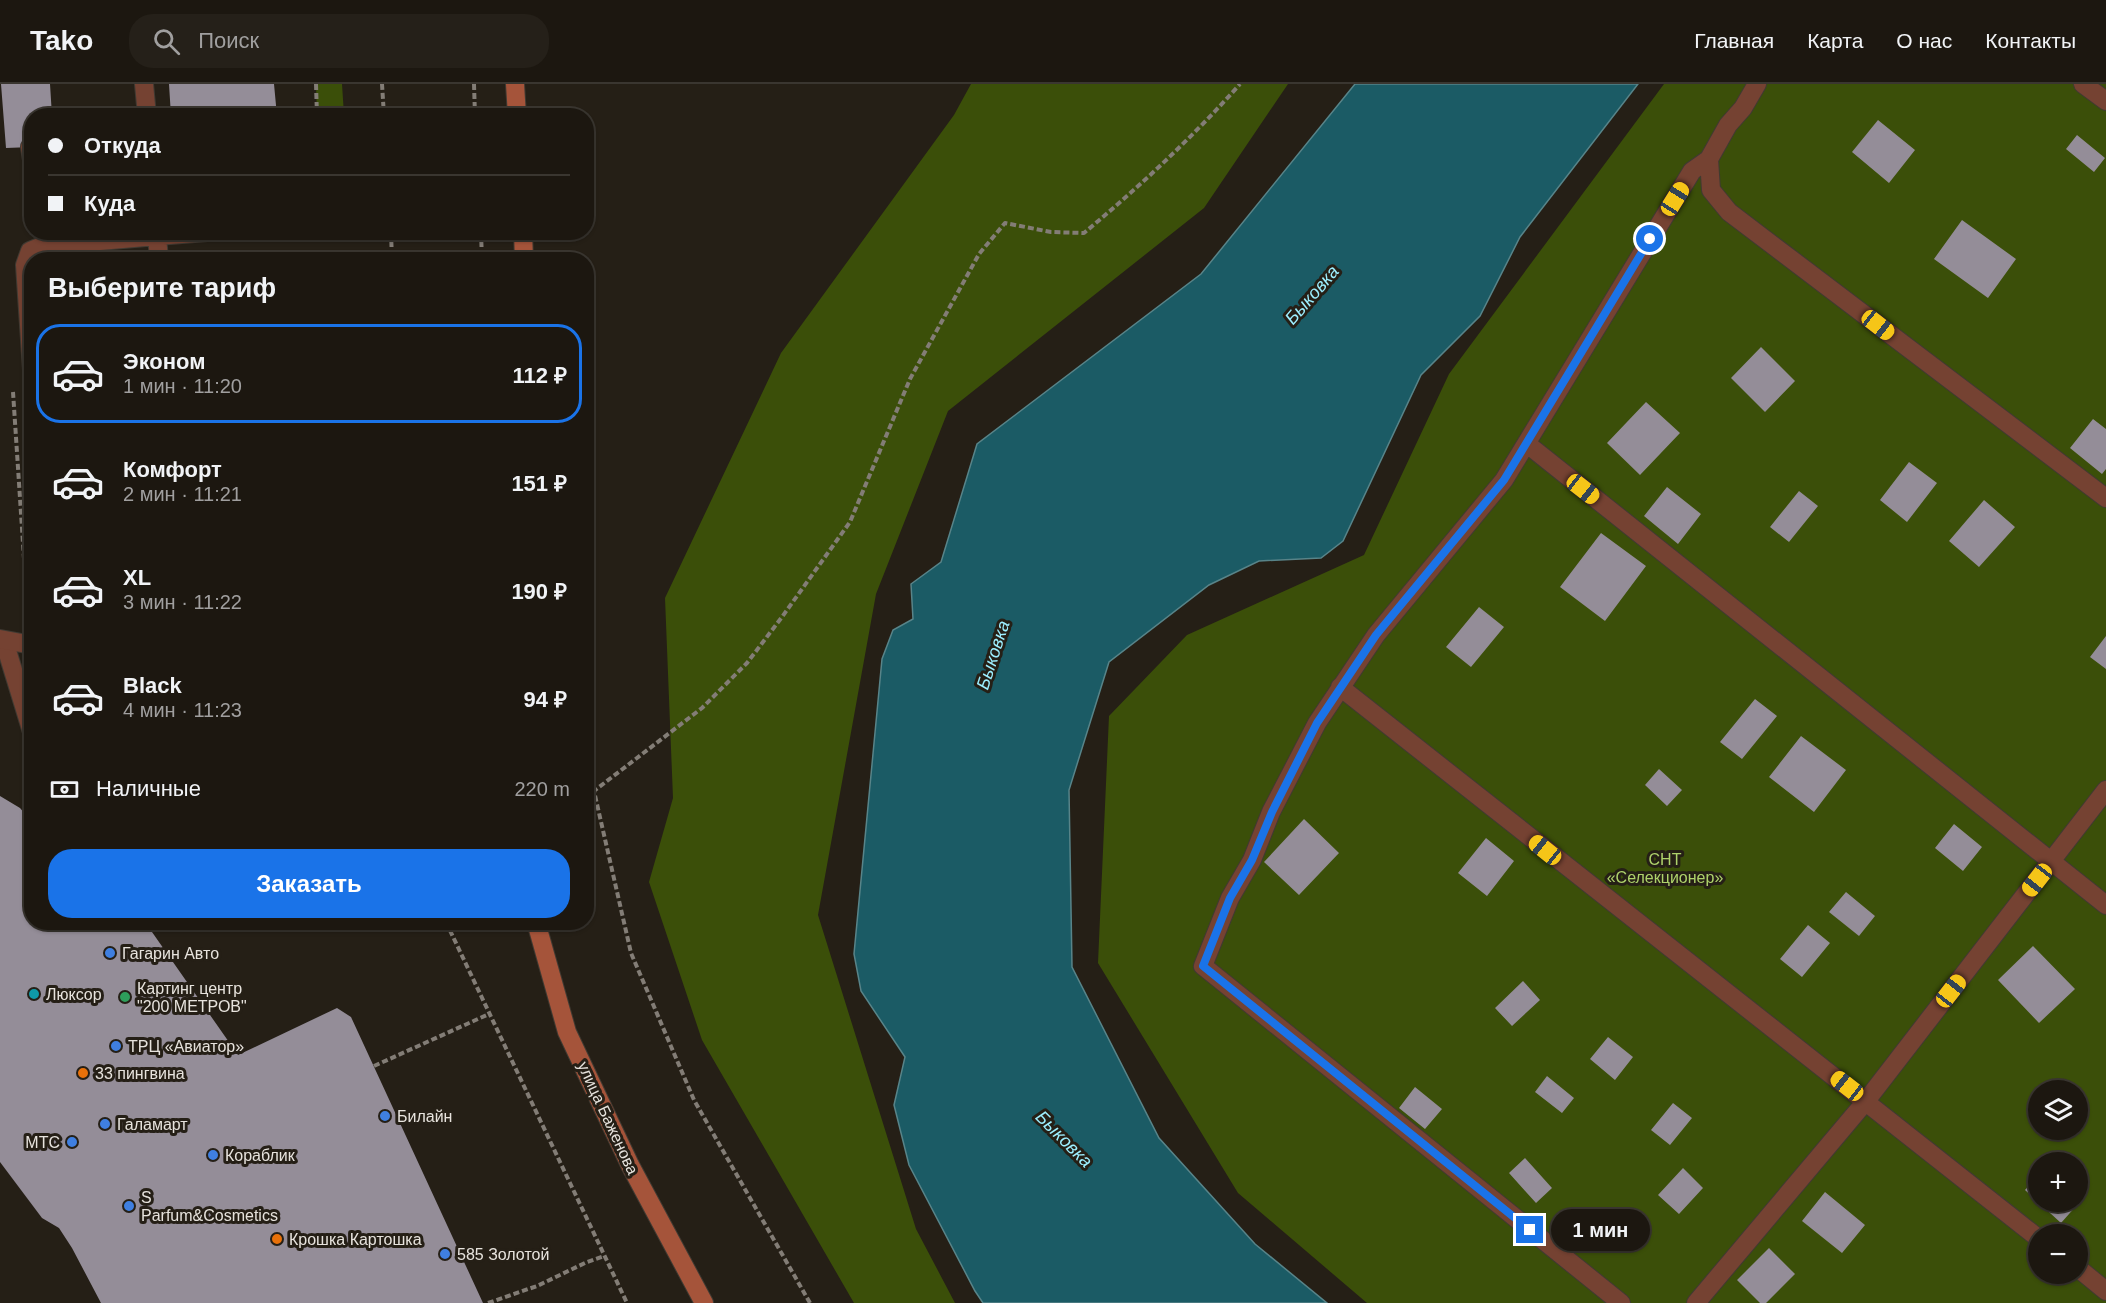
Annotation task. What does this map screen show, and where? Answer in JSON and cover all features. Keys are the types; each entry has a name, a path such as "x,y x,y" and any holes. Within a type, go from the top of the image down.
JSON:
{"street":[{"path":"144,84 146,108"},
{"path":"515,84 516,108"},
{"path":"1622,1303 1203,966 1230,898 1252,860 1272,812 1317,723 1376,635 1504,480 1588,338 1692,171 1709,159 1728,125 1743,108 1756,84"},
{"path":"2083,84 2106,101"},
{"path":"1709,159 1712,190 1729,212 2106,498"},
{"path":"30,252 42,246 100,240"},
{"path":"1527,444 2106,905"},
{"path":"24,644 2,640 24,707"},
{"path":"1340,687 2028,1230"},
{"path":"1696,1303 1866,1101 2106,790"},
{"name":"улица Баженова","path":"538,930 567,1032 630,1165 704,1303"},
{"path":"2088,1277 2106,1291"}],"path":[{"path":"316,84 317,108"},
{"path":"382,84 384,108"},
{"path":"474,84 475,108"},
{"path":"810,1303 694,1100 636,964 594,791 702,708 747,663 782,617 850,522 910,379 980,254 1005,223 1051,232 1084,233 1132,194 1204,124 1240,84"},
{"path":"13,392 24,559"},
{"path":"450,930 627,1303"},
{"path":"374,1066 489,1014"},
{"path":"488,1303 537,1286 604,1256"}],"green space":[{"path":"316,84 342,84 344,108 317,108"},
{"path":"971,84 1288,84 1204,208 948,411 876,594 818,915 916,1229 955,1303 854,1303 702,1040 649,882 673,798 665,598 781,353 954,115"},
{"name":"СНТ «Селекционер»","path":"1664,84 2106,84 2106,1303 1367,1303 1238,1193 1098,963 1109,716 1187,635 1364,555 1449,374"}],"water":[{"name":"Быковка","path":"1355,84 1638,84 1520,237 1480,316 1421,375 1343,541 1321,558 1259,561 1209,585 1109,662 1069,790 1072,967 1159,1138 1255,1244 1327,1303 983,1303 909,1165 894,1105 905,1057 861,991 854,954 882,659 893,630 913,619 911,584 941,562 977,444 1201,274"}],"building":[{"path":"1,84 50,84 52,108 24,108 24,147 6,148"},
{"path":"169,84 274,84 276,108 170,108"},
{"path":"1878,120 1915,150 1889,183 1852,152"},
{"path":"2077,135 2105,158 2094,172 2066,149"},
{"path":"1962,220 2016,259 1988,298 1934,259"},
{"path":"1761,347 1795,381 1765,412 1731,378"},
{"path":"1646,402 1680,433 1640,475 1607,443"},
{"path":"2093,419 2106,429 2106,469 2102,474 2070,448"},
{"path":"1909,462 1937,483 1907,522 1880,500"},
{"path":"1667,487 1701,514 1678,544 1644,516"},
{"path":"1799,491 1818,506 1789,542 1770,527"},
{"path":"1984,500 2015,527 1979,567 1949,541"},
{"path":"1601,533 1646,566 1605,621 1560,587"},
{"path":"1479,607 1504,627 1471,667 1446,647"},
{"path":"2106,636 2106,669 2090,657"},
{"path":"1755,699 1777,716 1742,759 1720,742"},
{"path":"1801,736 1846,770 1814,812 1769,777"},
{"path":"1659,769 1682,790 1667,806 1645,785"},
{"name":"ТРЦ «Авиатор»","path":"0,796 24,813 24,930 151,930 238,1055 337,1008 351,1017 483,1303 101,1303 59,1228 42,1218 0,1162"},
{"path":"1304,819 1339,853 1299,895 1264,862"},
{"path":"1954,824 1982,847 1963,871 1935,848"},
{"path":"1486,838 1514,861 1487,896 1458,873"},
{"path":"1846,892 1875,916 1859,936 1829,912"},
{"path":"1808,925 1830,943 1802,977 1780,959"},
{"path":"2033,946 2075,989 2039,1023 1998,980"},
{"path":"1523,981 1540,1000 1512,1026 1495,1008"},
{"path":"1608,1037 1633,1057 1615,1080 1590,1059"},
{"path":"1547,1076 1574,1098 1562,1113 1535,1092"},
{"path":"1415,1087 1442,1109 1425,1129 1399,1108"},
{"path":"1673,1103 1692,1118 1670,1145 1651,1130"},
{"path":"1525,1158 1552,1188 1536,1203 1509,1173"},
{"path":"1683,1168 1703,1188 1679,1214 1658,1195"},
{"path":"1825,1192 1865,1225 1842,1253 1802,1221"},
{"path":"2049,1212 2071,1212 2061,1223"},
{"path":"1769,1248 1795,1274 1766,1303 1760,1303 1737,1280"}],"place":[{"name":"Гагарин Авто","path":"110,953"},
{"name":"Люксор","path":"34,994"},
{"name":"Картинг центр \"200 МЕТРОВ\"","path":"125,997"},
{"name":"ТРЦ «Авиатор»","path":"116,1046"},
{"name":"33 пингвина","path":"83,1073"},
{"name":"Билайн","path":"385,1116"},
{"name":"Галамарт","path":"105,1124"},
{"name":"МТС","path":"72,1142"},
{"name":"Кораблик","path":"213,1155"},
{"name":"S Parfum&Cosmetics","path":"129,1206"},
{"name":"Крошка Картошка","path":"277,1239"},
{"name":"585 Золотой","path":"445,1254"}],"route":[{"path":"1530,1230 1203,966 1230,898 1252,860 1272,812 1317,723 1376,635 1504,480 1650,239"}]}
